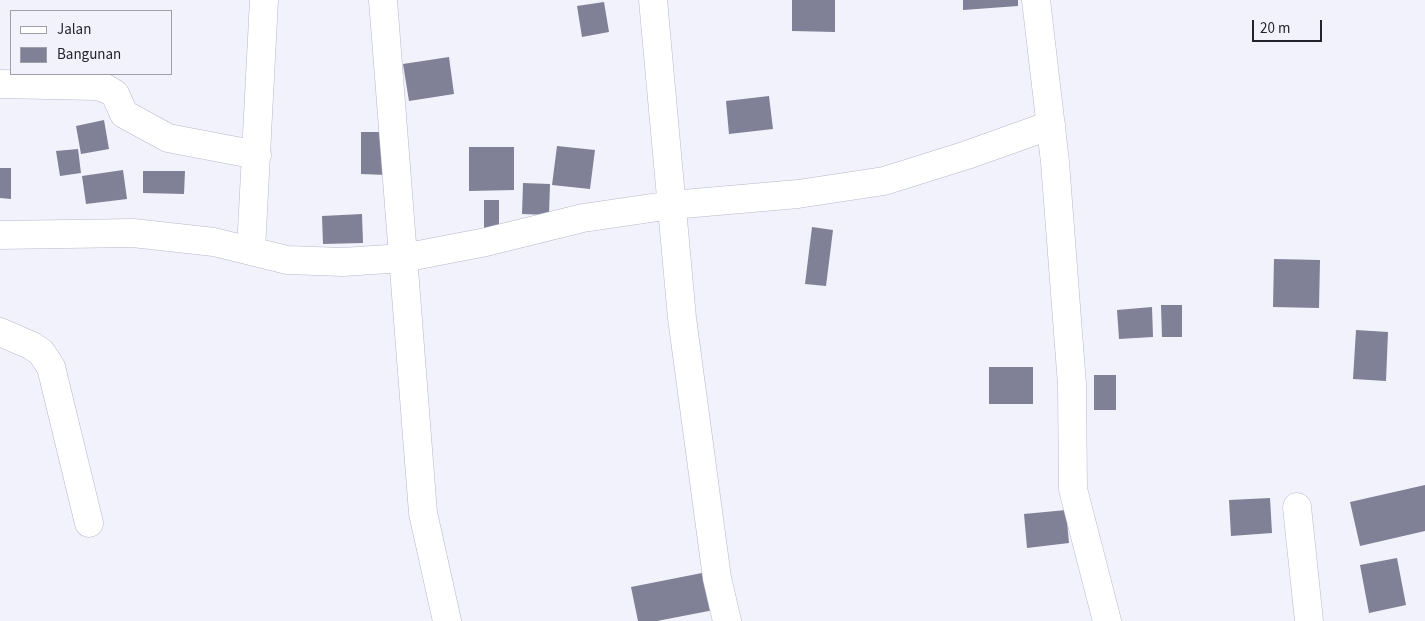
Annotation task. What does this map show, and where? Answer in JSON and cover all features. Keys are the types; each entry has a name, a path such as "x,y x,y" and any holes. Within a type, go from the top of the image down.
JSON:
{"street":[{"path":"251,250 264,0"},
{"path":"383,0 423,513 447,621"},
{"path":"653,0 682,318 717,578 727,621"},
{"path":"1036,0 1051,125 1072,385 1073,489 1107,621"},
{"path":"0,84 105,88 115,94 124,114 168,138 257,155"},
{"path":"0,235 133,233 214,242 287,260 343,262 403,258 486,242 583,218 672,205 798,194 884,181 967,155 1051,125"},
{"path":"0,332 41,352 51,367 89,523"},
{"path":"1296,507 1309,621"}],"building":[{"path":"792,0 835,0 835,32 792,31"},
{"path":"963,0 1018,0 1018,6 963,10"},
{"path":"604,2 609,32 582,37 577,6"},
{"path":"449,57 454,94 409,101 403,64"},
{"path":"769,96 773,129 729,134 726,101"},
{"path":"104,120 109,149 81,154 76,126"},
{"path":"361,132 386,132 386,175 361,174"},
{"path":"557,146 595,150 590,189 552,185"},
{"path":"469,147 514,147 514,190 469,191"},
{"path":"78,149 81,173 60,176 56,151"},
{"path":"0,168 11,168 11,199 0,198"},
{"path":"123,170 127,199 86,204 82,176"},
{"path":"143,171 185,171 184,194 143,193"},
{"path":"523,183 550,184 549,215 522,214"},
{"path":"484,200 499,200 499,235 484,235"},
{"path":"362,214 363,243 323,244 322,216"},
{"path":"812,227 833,230 826,286 805,284"},
{"path":"1274,259 1320,260 1319,308 1273,307"},
{"path":"1161,305 1182,305 1182,337 1162,337"},
{"path":"1152,307 1153,337 1119,339 1117,310"},
{"path":"1356,330 1388,332 1386,381 1353,379"},
{"path":"989,367 1033,367 1033,404 989,404"},
{"path":"1094,375 1116,375 1116,410 1094,410"},
{"path":"1425,485 1425,531 1360,546 1350,502"},
{"path":"1270,498 1272,533 1231,536 1229,500"},
{"path":"1066,510 1069,543 1027,548 1024,514"},
{"path":"1397,558 1406,605 1369,613 1360,565"},
{"path":"707,572 714,610 657,621 638,621 631,587"}]}
